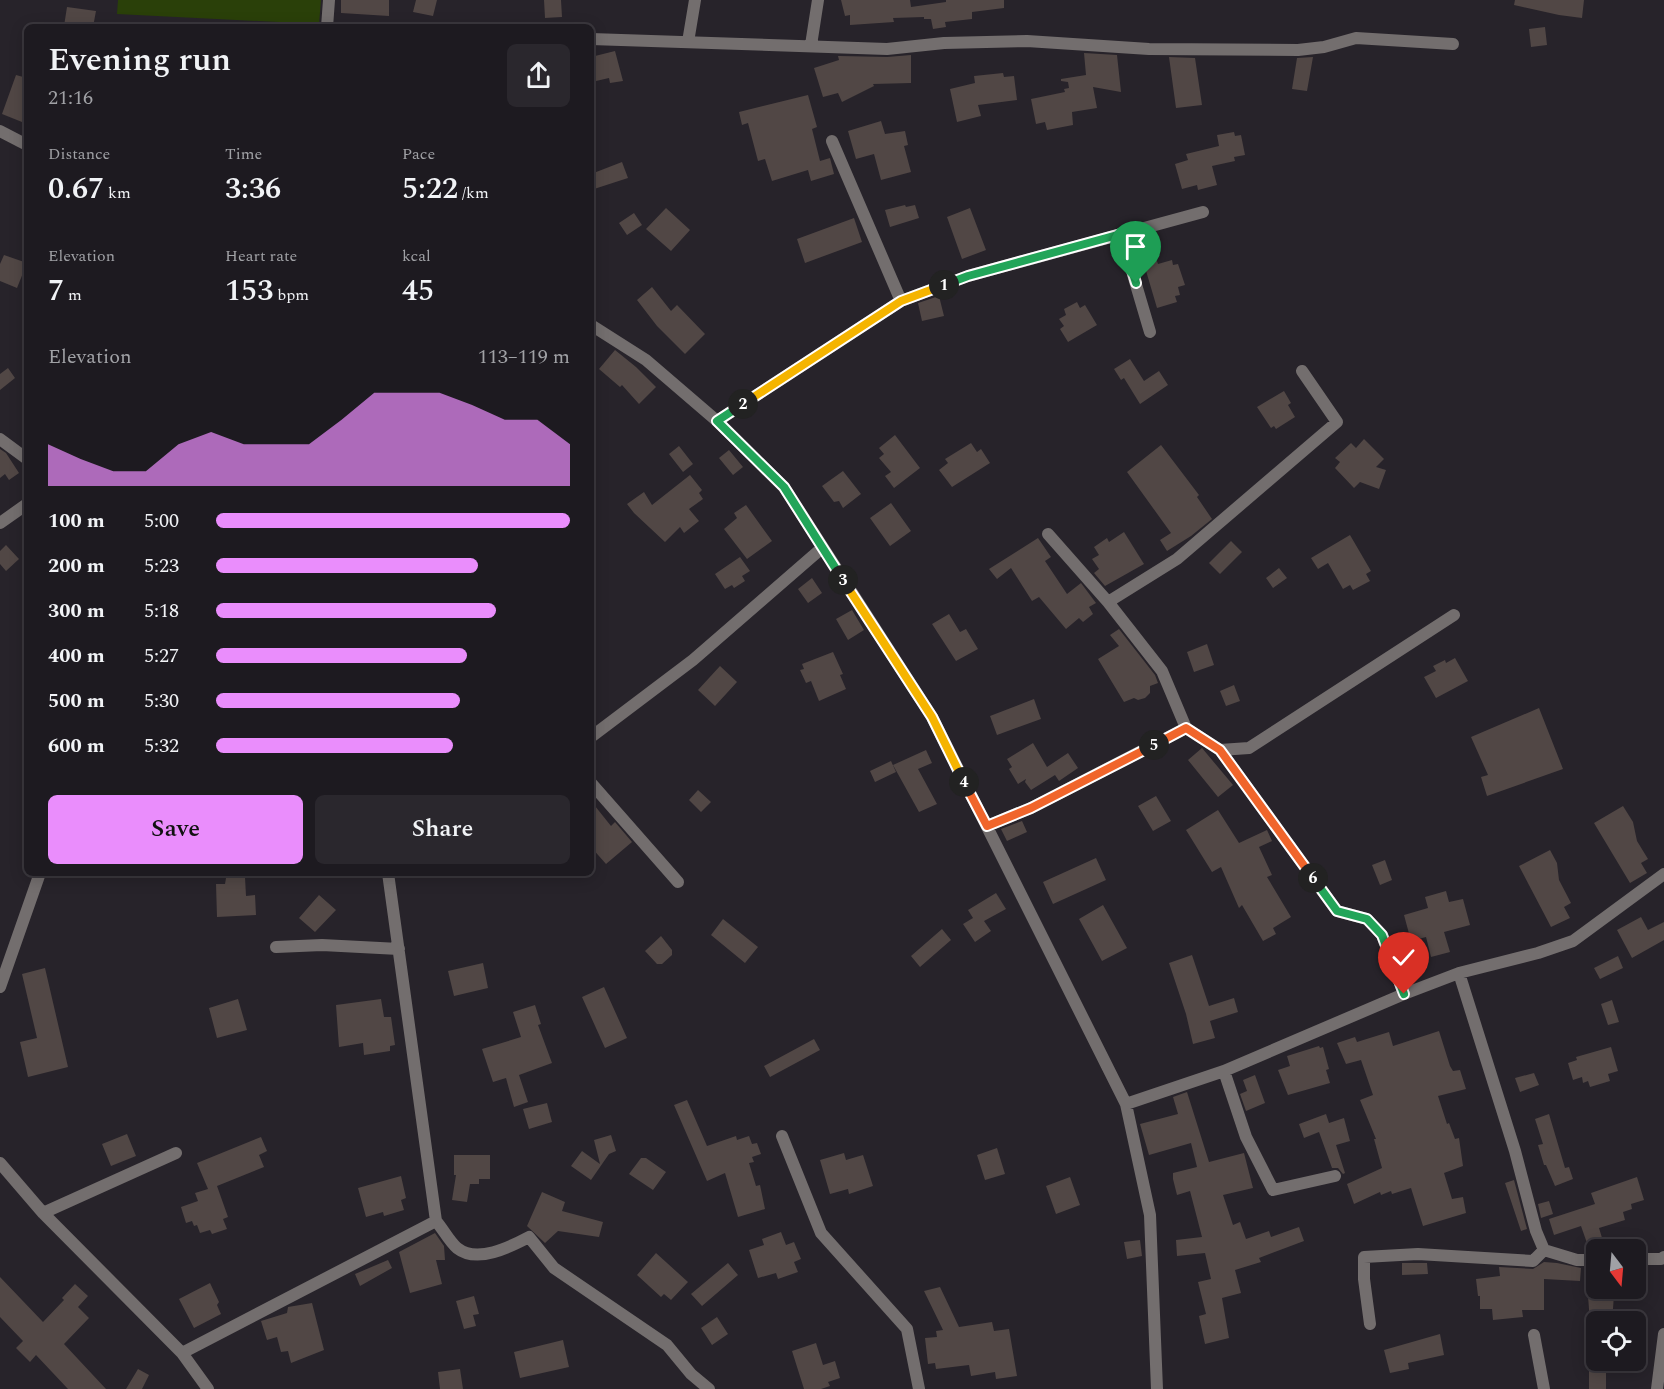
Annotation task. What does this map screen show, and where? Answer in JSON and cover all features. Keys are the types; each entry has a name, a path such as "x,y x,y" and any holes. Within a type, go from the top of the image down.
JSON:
{"street":[{"path":"327,24 329,0"},
{"path":"688,42 695,0"},
{"path":"811,45 818,0"},
{"path":"594,39 886,49 944,43 1027,41 1149,49 1298,50 1324,47 1356,38 1453,44"},
{"path":"0,130 24,143"},
{"path":"832,141 901,301"},
{"path":"717,421 901,301 968,276 1203,212"},
{"path":"1121,234 1150,332"},
{"path":"594,327 646,360 717,421 784,487 932,717 1126,1104 1150,1215 1157,1389"},
{"path":"1108,602 1178,558 1337,422 1302,371"},
{"path":"0,439 24,457"},
{"path":"0,524 24,506"},
{"path":"1048,534 1108,602 1162,671 1186,728 1220,750 1337,911 1367,919 1382,935 1404,994"},
{"path":"594,735 693,660 822,548"},
{"path":"1220,750 1249,748 1454,615"},
{"path":"987,826 1031,808 1186,728"},
{"path":"594,786 678,882"},
{"path":"1126,1104 1224,1071 1404,994 1460,973 1538,953 1573,941 1664,874"},
{"path":"0,987 39,876"},
{"path":"388,876 436,1221 456,1248 467,1253 488,1254 529,1237 554,1268 667,1345 691,1374 709,1389"},
{"path":"276,947 322,945 399,949"},
{"path":"1460,973 1515,1151 1536,1231 1544,1250"},
{"path":"1224,1071 1246,1137 1273,1190 1335,1176"},
{"path":"782,1136 821,1233 907,1329 919,1389"},
{"path":"44,1213 176,1153"},
{"path":"0,1163 44,1213 182,1353 208,1389"},
{"path":"182,1353 436,1221"},
{"path":"1544,1250 1577,1260 1586,1260"},
{"path":"1370,1324 1364,1279 1364,1257 1418,1254 1533,1261 1544,1250"},
{"path":"1646,1259 1662,1258 1664,1272"},
{"path":"1657,1389 1664,1334"},
{"path":"1534,1335 1544,1389"}],"green space":[{"path":"118,0 321,0 319,24 117,14"}],"building":[{"path":"341,0 389,0 389,16 341,13"},
{"path":"416,0 437,0 433,16 413,12"},
{"path":"544,0 561,0 562,17 545,18"},
{"path":"841,0 910,0 911,7 946,2 946,0 1004,0 1004,8 972,12 972,19 945,22 946,27 933,29 931,19 924,19 924,17 893,18 894,22 850,25 850,15 845,16"},
{"path":"1515,0 1584,0 1582,18 1514,5"},
{"path":"67,7 96,11 94,24 64,24"},
{"path":"1545,27 1547,45 1531,47 1529,29"},
{"path":"615,51 623,81 610,83 609,78 596,81 594,56"},
{"path":"1084,53 1117,55 1121,92 1093,87 1097,108 1072,112 1073,125 1047,130 1045,122 1036,124 1031,99 1065,92 1064,89 1069,88 1068,82 1061,81 1061,79 1086,75"},
{"path":"911,55 911,83 873,84 874,86 842,102 838,93 823,97 814,68 839,60 838,56"},
{"path":"1169,57 1195,58 1202,105 1176,108"},
{"path":"1313,57 1307,91 1292,89 1297,58"},
{"path":"1003,73 1004,77 1014,76 1017,100 978,105 981,116 957,122 950,89 975,83 974,76"},
{"path":"16,75 24,77 24,123 2,114"},
{"path":"808,95 817,127 812,129 820,161 830,158 834,174 811,181 808,170 772,181 765,159 758,161 748,123 742,125 739,112"},
{"path":"881,121 885,134 905,131 908,145 904,146 911,172 881,180 874,154 856,159 848,131"},
{"path":"1234,132 1235,136 1241,135 1245,155 1234,157 1235,161 1212,166 1217,185 1198,190 1197,185 1182,189 1175,164 1188,160 1186,154 1219,146 1217,135"},
{"path":"622,162 628,178 594,189 594,173"},
{"path":"905,205 906,207 915,205 919,218 890,227 885,210"},
{"path":"666,208 690,230 671,251 646,229"},
{"path":"970,208 986,250 962,259 947,217"},
{"path":"634,213 642,225 627,235 619,223"},
{"path":"854,218 862,242 805,263 797,239"},
{"path":"4,255 24,262 24,270 17,288 0,281 0,264"},
{"path":"1172,260 1173,265 1178,264 1185,285 1178,287 1180,295 1175,296 1177,302 1157,308 1144,264 1157,261 1158,264"},
{"path":"652,287 671,311 677,305 705,334 685,354 657,326 637,300"},
{"path":"939,296 944,316 922,321 918,303"},
{"path":"1077,302 1080,308 1085,305 1097,325 1068,342 1060,329 1064,326 1059,319 1066,315 1064,309"},
{"path":"615,350 656,387 639,404 622,385 620,387 599,369"},
{"path":"1130,359 1144,381 1159,371 1168,385 1140,404 1124,378 1121,380 1114,369"},
{"path":"8,368 15,378 0,390 0,374"},
{"path":"1284,391 1295,417 1276,429 1274,426 1271,428 1257,407"},
{"path":"895,435 920,468 894,488 885,476 891,472 879,458 884,454 879,448"},
{"path":"1364,439 1384,459 1376,467 1386,470 1379,489 1360,482 1354,488 1335,468 1340,462 1335,458 1351,443 1356,448"},
{"path":"971,443 977,452 981,449 990,463 952,487 939,470 948,463 945,459"},
{"path":"1161,445 1199,495 1197,497 1212,519 1167,551 1160,540 1171,533 1127,472"},
{"path":"679,446 693,464 683,472 669,454"},
{"path":"0,449 6,453 19,473 9,480 5,474 0,478"},
{"path":"729,450 743,467 733,475 719,458"},
{"path":"843,471 861,494 843,508 839,501 834,502 822,486"},
{"path":"690,475 702,490 699,493 703,499 689,509 699,521 684,533 680,527 665,542 627,504 644,492 652,505"},
{"path":"891,503 911,531 890,546 870,518"},
{"path":"746,505 772,541 747,559 724,529 737,518 734,513"},
{"path":"1124,532 1144,564 1105,586 1094,573 1099,569 1092,559 1099,555 1094,547 1107,538 1109,542"},
{"path":"1350,535 1371,571 1366,574 1370,581 1353,590 1350,585 1343,589 1328,563 1318,569 1311,558"},
{"path":"1038,538 1051,557 1045,561 1067,594 1081,583 1096,603 1089,607 1093,614 1083,622 1079,618 1066,629 1039,597 1032,601 1011,568 997,579 989,569"},
{"path":"1231,541 1242,552 1220,574 1209,563"},
{"path":"6,545 19,559 6,571 0,564 0,551"},
{"path":"740,557 750,571 742,576 745,581 734,588 732,585 725,589 715,574"},
{"path":"1279,568 1287,578 1273,588 1266,578"},
{"path":"812,578 822,593 808,603 798,589"},
{"path":"852,610 864,630 848,640 836,619"},
{"path":"949,614 960,632 966,629 978,649 956,661 932,624"},
{"path":"1119,629 1155,675 1158,683 1150,686 1150,693 1145,698 1138,700 1134,698 1124,702 1098,659 1119,646 1110,635"},
{"path":"1207,644 1214,665 1194,672 1187,652"},
{"path":"833,652 843,674 840,675 846,689 819,701 811,681 806,683 800,670 804,669 802,664"},
{"path":"1455,658 1468,681 1436,698 1424,677 1436,671 1433,666"},
{"path":"720,666 737,682 715,706 698,690"},
{"path":"1234,685 1240,701 1226,706 1220,691"},
{"path":"1034,699 1041,719 997,735 990,716"},
{"path":"1539,708 1563,769 1487,796 1481,777 1488,775 1471,737"},
{"path":"1033,743 1047,767 1068,753 1078,768 1059,781 1055,775 1031,790 1025,782 1026,779 1018,784 1009,769 1012,767 1007,759"},
{"path":"1202,748 1233,785 1218,797 1188,760"},
{"path":"926,750 932,763 918,769 937,804 919,812 893,765"},
{"path":"891,761 896,772 875,782 870,771"},
{"path":"698,790 711,802 701,812 689,800"},
{"path":"1156,796 1171,821 1153,831 1138,806"},
{"path":"594,805 611,826 615,822 632,842 606,864 594,850"},
{"path":"1623,806 1633,822 1637,841 1648,859 1641,863 1647,873 1630,883 1594,823"},
{"path":"1218,810 1239,843 1267,830 1272,841 1259,847 1272,875 1267,877 1291,917 1273,928 1276,934 1263,941 1242,905 1239,908 1221,867 1212,872 1186,830"},
{"path":"1022,821 1027,832 1007,841 1001,829"},
{"path":"1550,850 1557,863 1559,880 1571,903 1564,907 1570,918 1551,927 1519,866"},
{"path":"1096,858 1106,880 1053,904 1043,882"},
{"path":"1385,860 1392,880 1380,885 1372,865"},
{"path":"245,877 246,896 255,895 256,915 217,917 216,884 225,884 226,878"},
{"path":"1446,891 1449,902 1463,899 1470,925 1444,932 1450,952 1431,957 1426,937 1411,941 1404,915 1428,908 1425,897"},
{"path":"996,893 1006,909 984,921 991,931 975,942 963,924 973,918 968,910"},
{"path":"319,895 336,910 315,932 299,918"},
{"path":"1103,905 1127,948 1102,961 1079,919"},
{"path":"1641,917 1648,930 1664,922 1664,940 1632,958 1617,930"},
{"path":"723,919 758,947 745,963 711,935"},
{"path":"942,929 951,940 920,967 911,956"},
{"path":"661,936 672,950 672,955 662,964 657,964 645,951"},
{"path":"1192,955 1209,1006 1234,998 1238,1012 1210,1021 1215,1038 1193,1044 1186,1014 1169,963"},
{"path":"1618,956 1623,968 1600,979 1594,968"},
{"path":"483,963 488,988 454,996 448,971"},
{"path":"45,968 68,1067 28,1077 20,1042 37,1038 22,974"},
{"path":"604,987 627,1038 605,1048 582,997"},
{"path":"238,999 247,1030 217,1038 209,1008"},
{"path":"381,999 384,1017 391,1017 395,1045 390,1046 390,1051 364,1055 363,1043 339,1047 336,1005"},
{"path":"1612,1000 1619,1022 1608,1025 1601,1004"},
{"path":"535,1005 541,1024 538,1025 552,1063 519,1075 528,1102 514,1107 506,1078 493,1082 482,1049 521,1037 513,1012"},
{"path":"1439,1031 1450,1066 1453,1071 1460,1070 1466,1089 1438,1096 1447,1124 1449,1123 1455,1139 1459,1138 1463,1166 1444,1173 1452,1199 1463,1197 1466,1213 1423,1226 1411,1188 1392,1194 1391,1191 1381,1195 1380,1192 1354,1204 1347,1184 1382,1168 1374,1139 1376,1139 1360,1100 1373,1095 1361,1060 1346,1064 1337,1043 1355,1037 1357,1042 1389,1032 1393,1046"},
{"path":"814,1039 820,1050 770,1077 764,1066"},
{"path":"1319,1046 1323,1047 1330,1083 1288,1095 1278,1070 1290,1066 1287,1056"},
{"path":"1611,1047 1618,1071 1608,1074 1610,1081 1590,1087 1588,1081 1583,1083 1582,1077 1573,1080 1568,1063 1577,1060 1576,1057"},
{"path":"1534,1073 1539,1085 1520,1092 1515,1078"},
{"path":"1255,1075 1265,1103 1246,1111 1240,1094 1247,1091 1243,1080"},
{"path":"1187,1092 1209,1162 1244,1153 1253,1188 1223,1195 1233,1225 1240,1222 1246,1239 1269,1231 1271,1237 1299,1227 1304,1241 1259,1258 1261,1262 1235,1270 1241,1293 1222,1298 1229,1338 1205,1344 1199,1316 1206,1314 1198,1282 1211,1279 1205,1253 1177,1256 1176,1240 1202,1237 1190,1191 1177,1195 1173,1179 1173,1173 1197,1167 1191,1143 1149,1155 1140,1124 1178,1114 1173,1097"},
{"path":"687,1100 707,1146 736,1136 737,1140 749,1136 752,1144 757,1143 761,1154 752,1157 754,1162 749,1163 756,1186 760,1185 765,1209 738,1217 725,1173 707,1181 674,1105"},
{"path":"547,1103 552,1122 529,1129 523,1109"},
{"path":"1326,1114 1329,1123 1344,1118 1350,1141 1336,1145 1345,1173 1343,1174 1338,1168 1332,1168 1319,1132 1304,1138 1299,1124"},
{"path":"1549,1114 1565,1168 1569,1167 1573,1179 1555,1186 1544,1165 1538,1145 1543,1144 1535,1119"},
{"path":"127,1134 136,1156 111,1166 102,1144"},
{"path":"611,1135 616,1151 609,1154 591,1180 571,1166 582,1151 600,1164 594,1140"},
{"path":"261,1137 267,1151 259,1155 264,1167 217,1186 228,1217 223,1219 227,1229 212,1234 210,1230 200,1233 197,1225 194,1226 192,1221 186,1223 181,1207 198,1201 195,1193 208,1189 197,1163"},
{"path":"997,1148 1005,1174 985,1180 977,1155"},
{"path":"844,1153 846,1160 863,1155 873,1186 849,1194 848,1189 830,1194 820,1160"},
{"path":"454,1155 490,1155 490,1179 479,1179 479,1184 470,1184 467,1202 452,1200 456,1175 454,1175"},
{"path":"641,1158 646,1158 666,1172 653,1190 629,1174"},
{"path":"401,1176 406,1198 401,1200 404,1210 384,1216 383,1212 366,1217 358,1188"},
{"path":"1070,1177 1080,1205 1056,1214 1046,1186"},
{"path":"1637,1177 1644,1200 1631,1204 1632,1209 1623,1212 1625,1220 1599,1228 1602,1239 1586,1240 1581,1226 1554,1235 1549,1219 1595,1204 1591,1193"},
{"path":"1514,1180 1527,1229 1521,1231 1505,1183"},
{"path":"542,1192 565,1202 562,1211 603,1222 599,1237 558,1231 545,1243 527,1226"},
{"path":"1549,1201 1553,1214 1541,1218 1538,1204"},
{"path":"781,1232 786,1245 794,1242 801,1259 794,1262 798,1272 778,1279 776,1273 758,1278 749,1250 764,1245 762,1239"},
{"path":"435,1233 444,1246 445,1260 436,1260 442,1284 410,1293 399,1252"},
{"path":"1140,1240 1142,1256 1127,1259 1124,1242"},
{"path":"656,1253 688,1282 671,1300 664,1294 661,1297 637,1275"},
{"path":"388,1260 392,1268 360,1286 355,1274"},
{"path":"1544,1262 1581,1268 1580,1281 1544,1279 1544,1310 1522,1310 1523,1317 1493,1320 1492,1309 1480,1309 1476,1279 1500,1276 1499,1267 1533,1269"},
{"path":"728,1263 738,1275 702,1306 691,1294"},
{"path":"1402,1263 1427,1263 1428,1274 1402,1275"},
{"path":"0,1277 43,1322 64,1300 62,1298 75,1284 88,1296 78,1307 89,1318 64,1344 106,1389 68,1389 36,1355 30,1362 16,1348 23,1341 0,1317"},
{"path":"210,1283 219,1302 217,1305 221,1314 194,1328 179,1299"},
{"path":"940,1287 959,1327 992,1322 994,1331 1009,1329 1017,1376 996,1379 995,1372 971,1376 969,1365 936,1369 935,1363 928,1364 925,1338 937,1337 936,1331 943,1330 924,1291"},
{"path":"474,1296 479,1314 473,1315 476,1326 464,1329 456,1301"},
{"path":"1588,1299 1614,1299 1613,1311 1589,1311"},
{"path":"312,1303 324,1350 291,1363 288,1351 281,1352 277,1337 267,1340 261,1321 287,1313 288,1307"},
{"path":"717,1317 728,1334 712,1345 701,1328"},
{"path":"1440,1334 1444,1355 1408,1363 1409,1369 1390,1373 1384,1350"},
{"path":"563,1340 569,1367 520,1378 514,1352"},
{"path":"816,1343 823,1365 835,1361 840,1378 828,1382 830,1386 821,1389 804,1389 792,1351"},
{"path":"138,1369 149,1375 142,1389 126,1389"},
{"path":"460,1369 463,1389 440,1389 438,1372"},
{"path":"1589,1371 1606,1371 1606,1389 1589,1389"}],"route":[{"path":"1136,283 1121,234 968,276 901,301 717,421 784,487 932,717 987,826 1031,808 1186,728 1220,750 1337,911 1367,919 1382,935 1404,994"}]}
